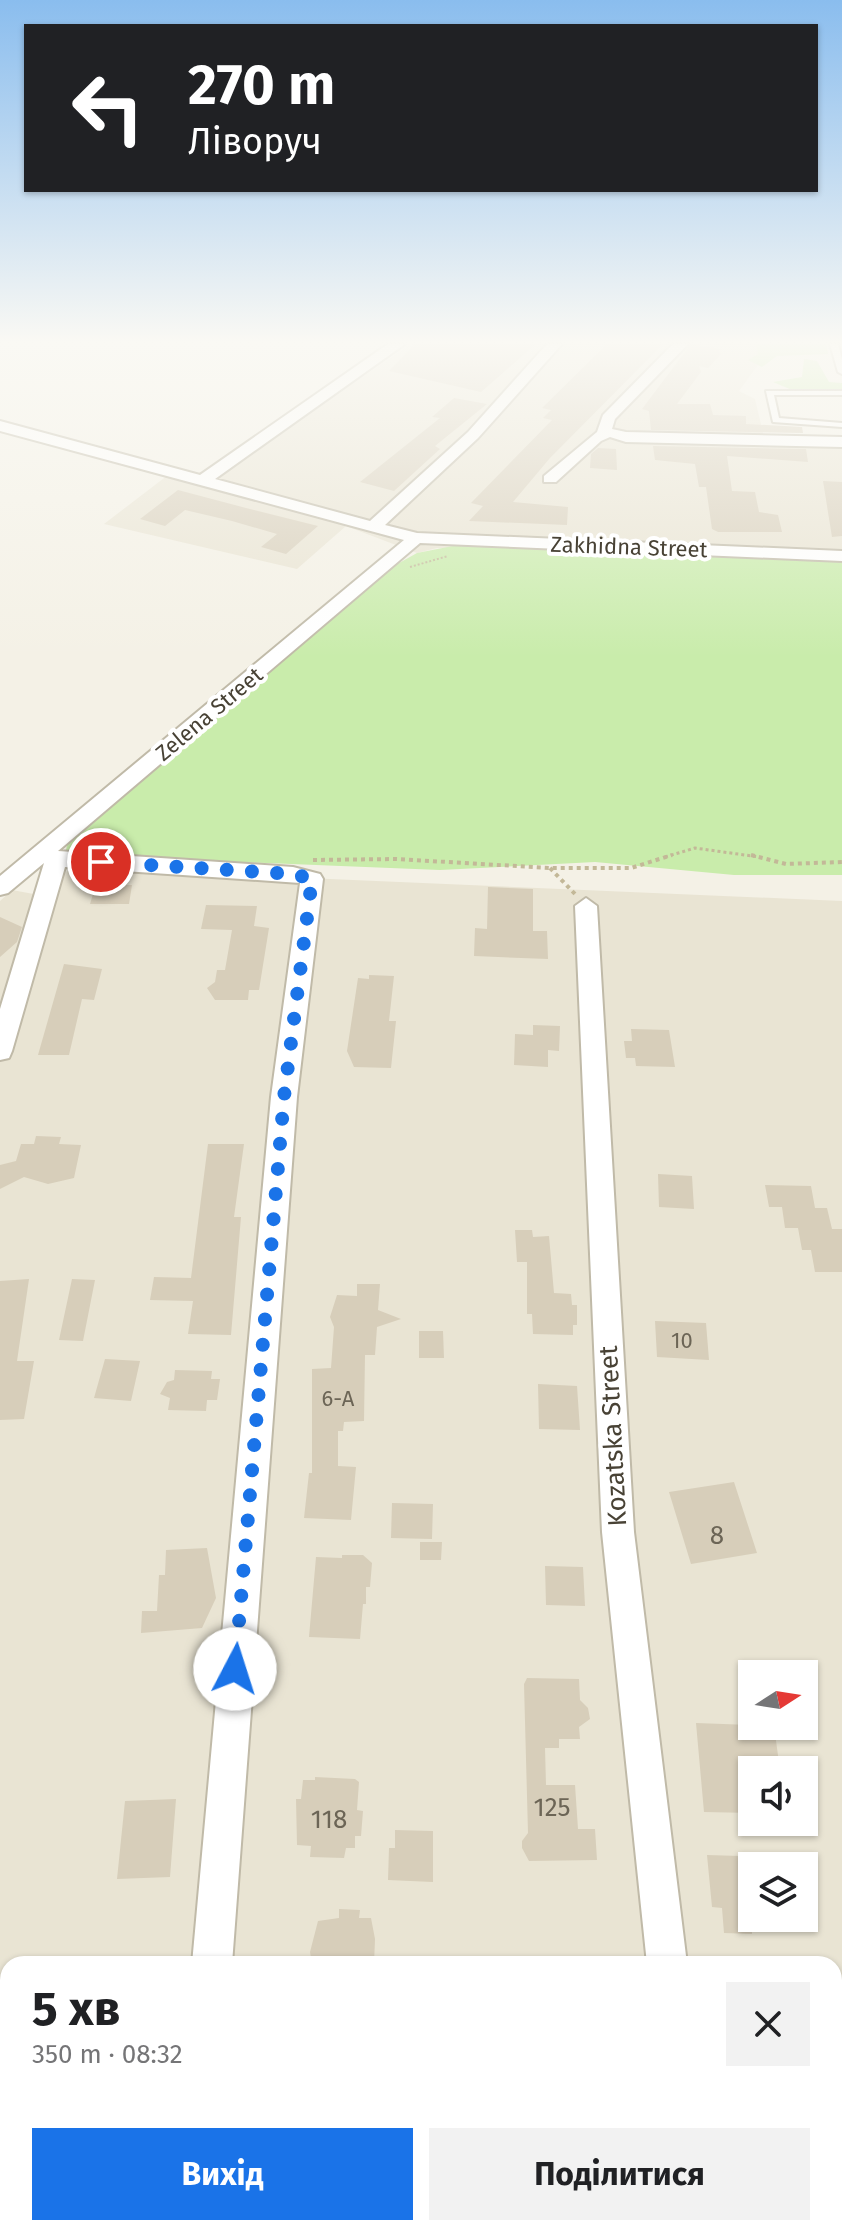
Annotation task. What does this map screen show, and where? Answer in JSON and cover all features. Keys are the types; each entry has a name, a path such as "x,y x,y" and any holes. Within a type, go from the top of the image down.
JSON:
{"street":[{"name":"Zakhidna Street","path":"84,448 416,538 842,556"},
{"path":"203,480 248,448"},
{"path":"372,528 459,448"},
{"path":"550,479 584,448"},
{"name":"Zelena Street","path":"0,888 49,856 416,538"},
{"path":"0,1051 49,856 302,877 213,1956"},
{"name":"Kozatska Street","path":"586,906 618,1532 666,1956"}],"path":[{"path":"369,581 454,554"},
{"path":"302,877 307,860 396,859 550,868 631,868 695,848 734,851 786,864 842,862"},
{"path":"550,868 586,906"}],"shaded area":[{"path":"258,448 842,448 842,560 437,548 417,553 346,526 297,569 104,524 168,475 214,478"},
{"path":"71,868 842,901 842,1956 0,1956 0,901 12,890 55,898 61,876"}],"green space":[{"path":"458,545 842,560 842,875 734,875 595,862 440,870 65,855 67,845 392,567 417,553"}],"building":[{"path":"402,448 440,449 394,491 360,482"},
{"path":"524,448 560,448 513,502 568,507 567,525 469,521 483,506 471,503"},
{"path":"598,448 616,449 617,470 590,468 591,454"},
{"path":"653,448 773,448 806,449 808,462 727,456 732,491 755,492 759,512 778,515 782,532 718,532 712,529 706,487 699,487 695,464 655,460"},
{"path":"823,481 842,482 842,536 832,537"},
{"path":"178,490 318,526 286,554 261,547 277,534 232,521 185,510 165,526 140,519"},
{"path":"127,882 126,885 132,885 129,904 90,904 96,884"},
{"path":"488,887 533,889 533,931 547,931 548,959 474,956 475,928 487,929"},
{"path":"206,905 257,906 254,926 269,928 259,990 249,990 248,1000 215,1000 207,988 215,982 217,970 225,970 232,930 201,929"},
{"path":"0,917 22,927 17,942 0,957"},
{"path":"64,964 102,969 94,1000 82,999 69,1055 38,1055"},
{"path":"369,975 394,976 389,1021 396,1021 391,1068 354,1067 347,1051 358,978 369,979"},
{"path":"533,1025 560,1026 559,1051 548,1050 548,1067 514,1065 515,1034 533,1035"},
{"path":"631,1029 669,1030 675,1067 636,1066 635,1058 626,1058 624,1041 632,1041"},
{"path":"36,1136 61,1137 59,1144 81,1145 74,1178 48,1184 24,1177 0,1189 0,1165 16,1161 21,1144 34,1144"},
{"path":"208,1144 244,1144 234,1217 241,1217 231,1335 188,1334 193,1301 150,1300 154,1277 191,1278"},
{"path":"658,1174 692,1176 694,1209 659,1207"},
{"path":"765,1185 811,1186 815,1208 827,1208 832,1229 842,1229 842,1272 815,1272 811,1250 802,1250 798,1228 785,1228 782,1207 769,1207"},
{"path":"515,1230 532,1230 533,1237 549,1236 554,1293 571,1294 572,1305 577,1305 577,1325 573,1325 573,1335 533,1334 532,1314 527,1314 527,1262 517,1262"},
{"path":"29,1279 17,1361 34,1361 24,1419 0,1420 0,1281"},
{"path":"72,1279 95,1280 83,1341 59,1340"},
{"path":"357,1284 380,1284 378,1310 401,1319 377,1327 375,1355 365,1355 364,1421 344,1422 343,1431 338,1431 338,1466 356,1467 351,1520 304,1518 309,1473 312,1473 312,1369 331,1368 334,1327 330,1317 337,1295 357,1296"},
{"path":"655,1321 706,1323 709,1360 657,1357"},
{"path":"419,1331 443,1331 444,1358 419,1358"},
{"path":"105,1359 140,1361 131,1401 94,1398"},
{"path":"175,1370 212,1371 211,1379 220,1379 217,1400 207,1400 206,1411 168,1410 170,1398 160,1394 167,1382 174,1380"},
{"path":"538,1384 577,1386 580,1430 539,1429"},
{"path":"734,1482 757,1553 691,1564 669,1492"},
{"path":"392,1503 433,1504 432,1539 391,1538"},
{"path":"420,1542 442,1542 441,1560 420,1560"},
{"path":"207,1548 216,1598 202,1628 141,1633 142,1611 157,1611 159,1575 165,1575 166,1550"},
{"path":"342,1555 363,1555 372,1563 370,1587 366,1587 366,1604 363,1604 360,1639 309,1637 316,1557 342,1558"},
{"path":"545,1566 583,1567 585,1606 546,1605"},
{"path":"527,1678 579,1679 580,1700 588,1708 590,1719 579,1727 580,1739 559,1739 559,1748 545,1748 546,1785 575,1785 578,1829 595,1829 597,1860 529,1861 522,1848 522,1841 528,1833 524,1684"},
{"path":"696,1723 738,1725 738,1740 776,1740 778,1756 738,1756 738,1813 704,1812"},
{"path":"315,1777 355,1779 359,1782 357,1810 363,1811 361,1836 355,1836 355,1848 346,1848 344,1858 310,1857 311,1846 297,1845 296,1799 301,1799 303,1780 315,1780"},
{"path":"176,1799 170,1877 117,1879 125,1801"},
{"path":"395,1830 433,1831 433,1882 388,1880 389,1848 395,1848"},
{"path":"707,1855 738,1856 738,1932 752,1934 724,1933 722,1908 712,1907"},
{"path":"339,1909 360,1910 359,1918 371,1918 374,1956 311,1956 318,1921 339,1918"}],"route":[{"path":"101,862 293,874 312,879 284,1097 235,1669"}]}
